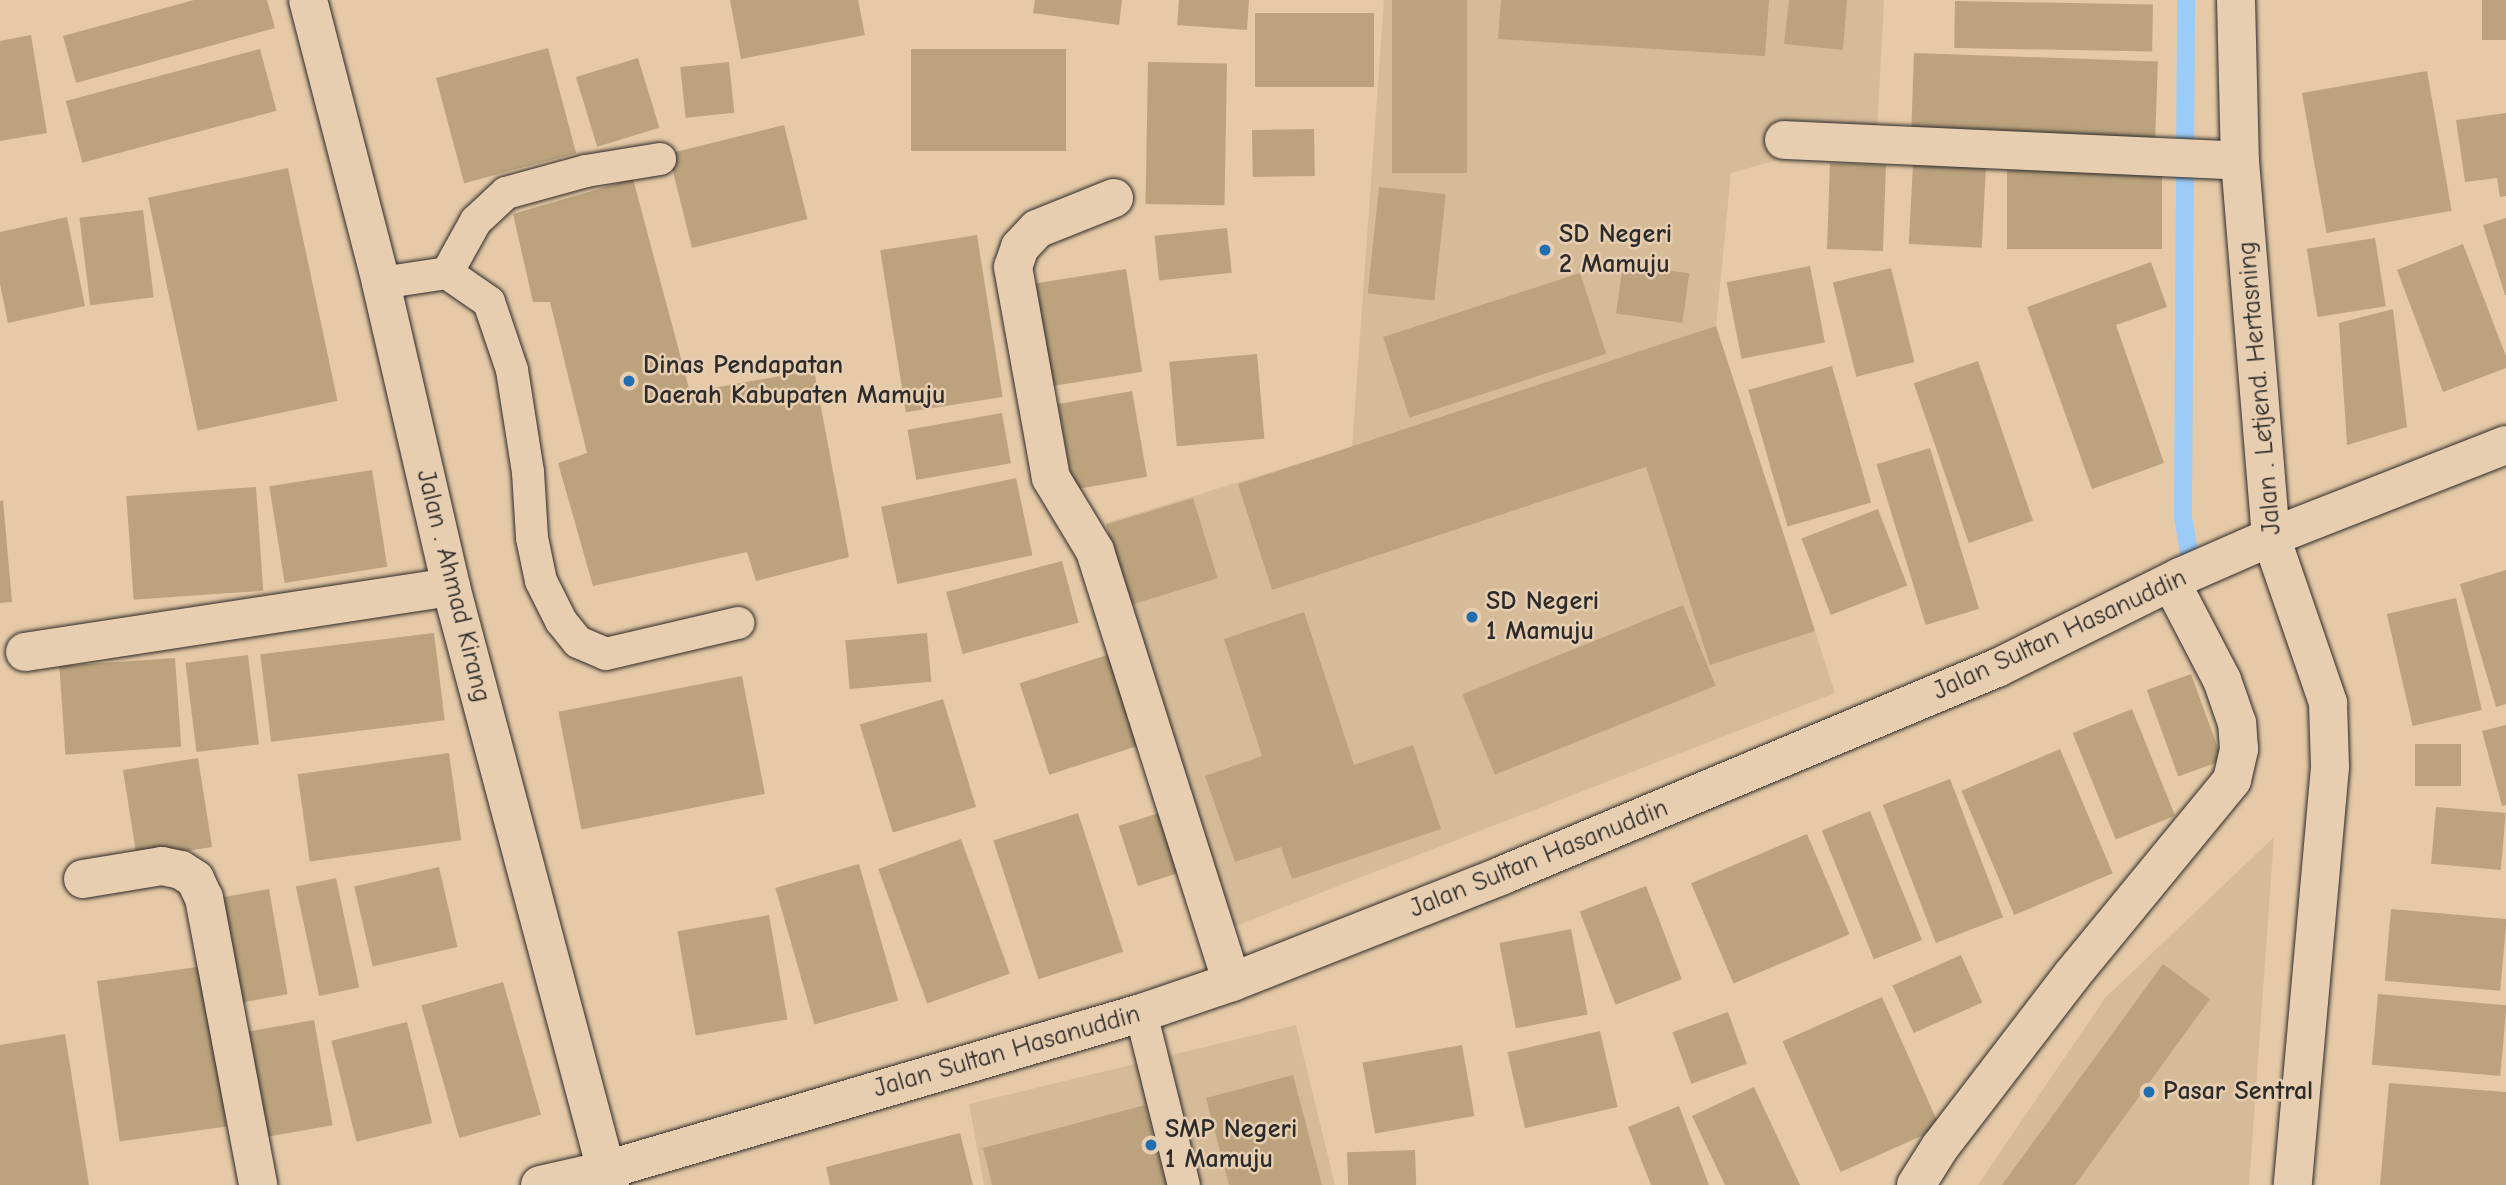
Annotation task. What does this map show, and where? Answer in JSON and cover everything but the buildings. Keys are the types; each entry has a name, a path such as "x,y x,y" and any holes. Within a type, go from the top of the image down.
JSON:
{"street":[{"name":"Jalan . Ahmad Kirang","path":"308,0 381,283 452,587 608,1177"},
{"name":"Jalan . Letjend. Hertasning","path":"2236,0 2256,544 2328,703 2330,767 2293,1185"},
{"path":"1784,140 2240,161"},
{"path":"1114,198 1037,229 1020,247 1013,267 1051,478 1095,551 1232,982"},
{"name":"Jalan Sultan Hasanuddin","path":"540,1185 608,1177 1141,1013 1232,982 1503,875 1997,668 2256,544 2506,444"},
{"path":"1916,1185 1940,1147 2072,975 2232,780 2239,748 2237,723 2222,680 2176,580"},
{"path":"25,652 452,587"},
{"path":"83,879 162,866 181,870 195,879 204,898 258,1185"}],"lane":[{"path":"447,273 476,221 506,193 586,171 660,159"},
{"path":"381,283 447,273 489,302 512,370 528,472 532,538 541,581 561,621 578,642 606,654 738,623"},
{"path":"1141,1013 1184,1185"}],"shaded area":[{"name":"SD Negeri 1 Mamuju","path":"1384,0 1884,0 1877,132 1731,173 1716,326 1835,693 1233,927 1129,604 1106,523 1352,447"},
{"name":"Pasar Sentral","path":"2274,837 2249,1185 1978,1185 2105,998"},
{"name":"SMP Negeri 1 Mamuju","path":"1296,1025 1335,1185 984,1185 969,1104"}],"waterway":[{"path":"2186,0 2183,517 2193,575"}],"place":[{"name":"SD Negeri 2 Mamuju","path":"1545,250"},
{"name":"Dinas Pendapatan Daerah Kabupaten Mamuju","path":"629,381"},
{"name":"SD Negeri 1 Mamuju","path":"1472,617"},
{"name":"Pasar Sentral","path":"2149,1092"},
{"name":"SMP Negeri 1 Mamuju","path":"1151,1145"}]}
